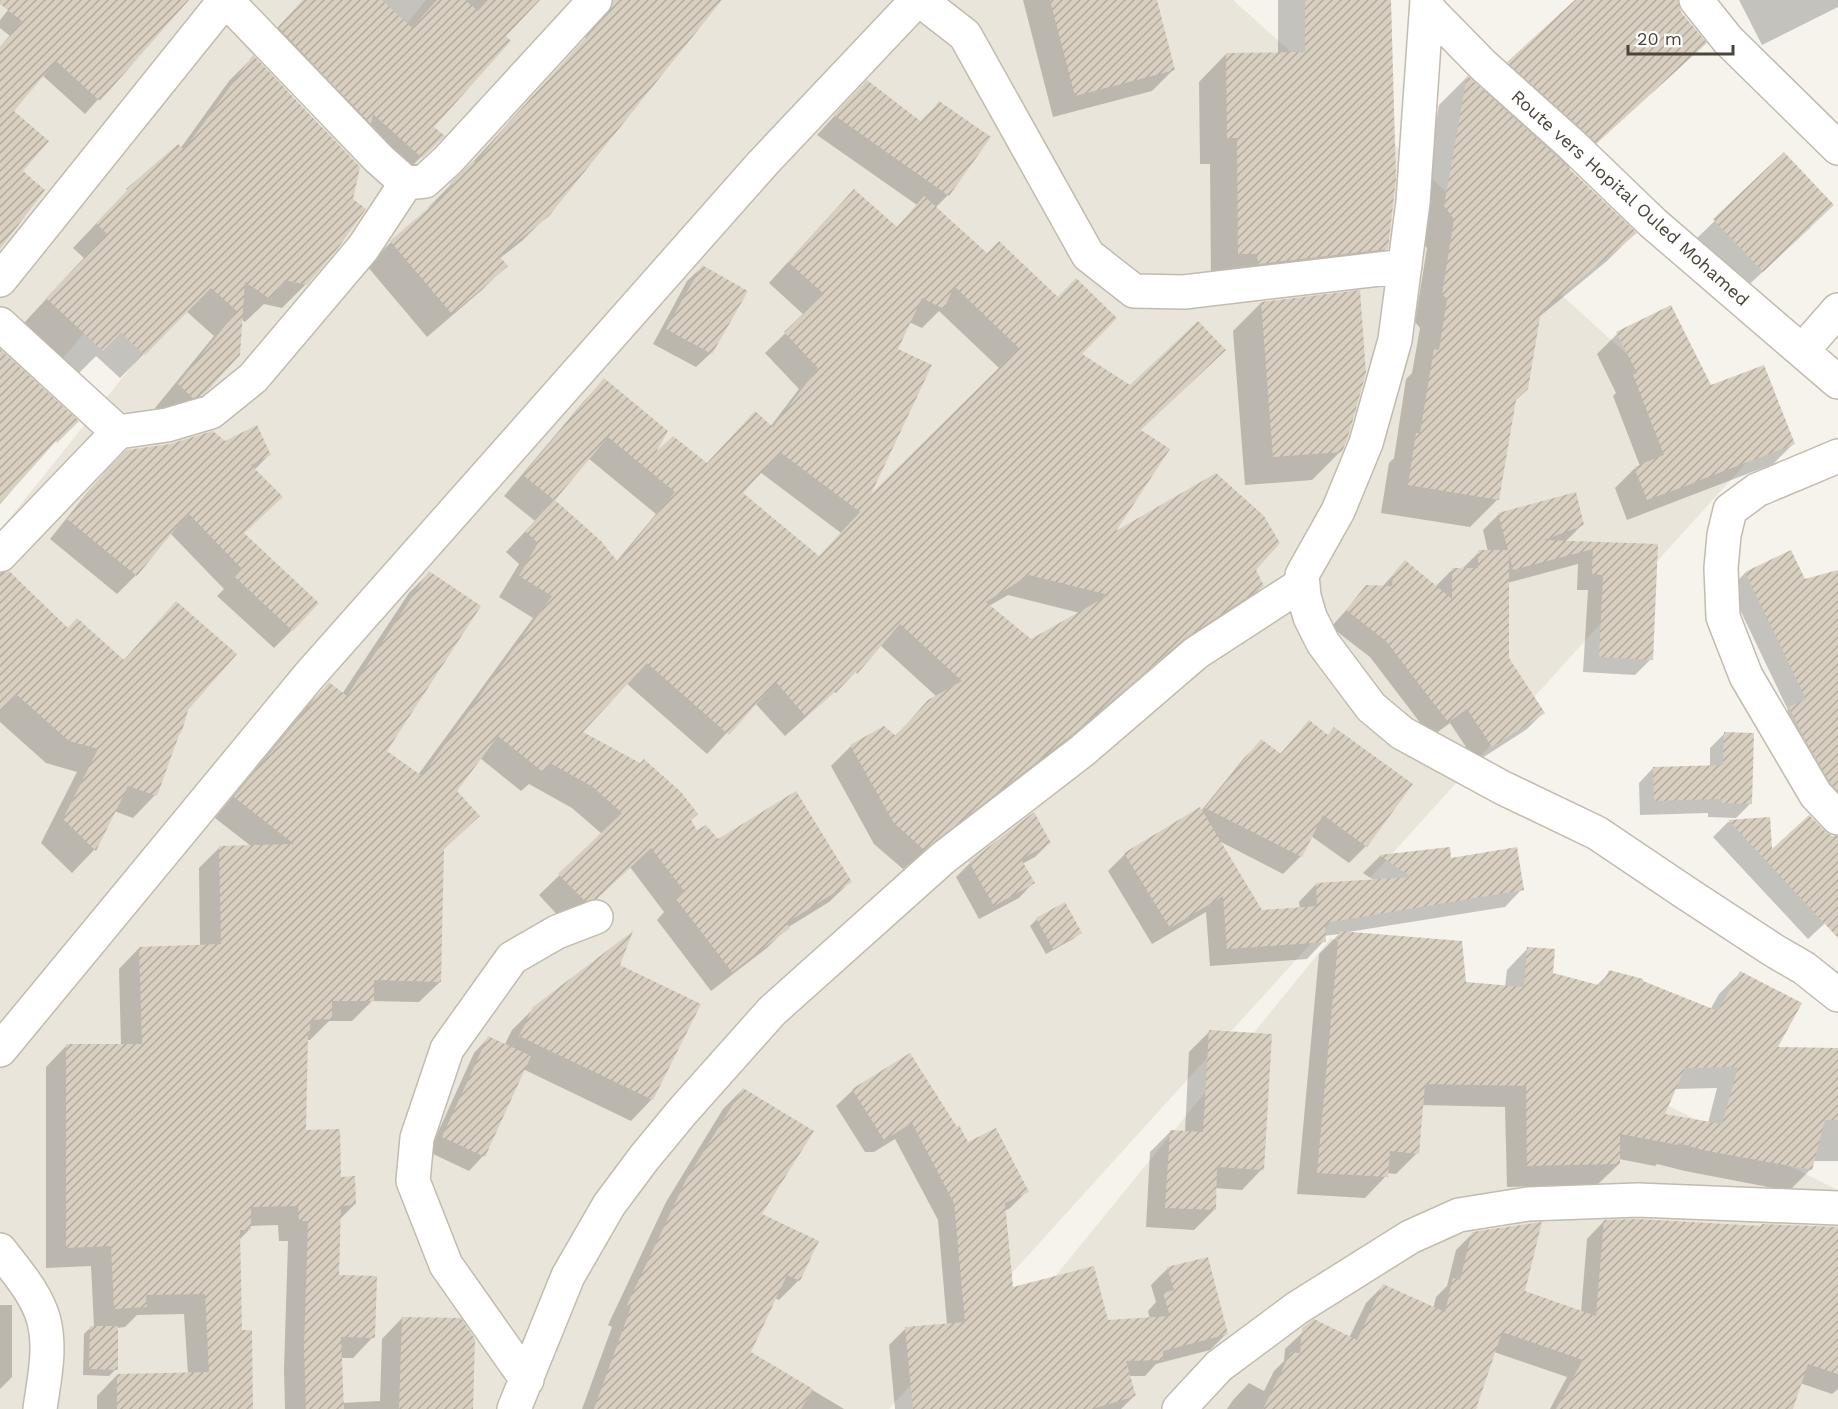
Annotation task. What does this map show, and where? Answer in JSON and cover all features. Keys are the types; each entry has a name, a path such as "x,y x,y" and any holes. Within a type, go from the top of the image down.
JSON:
{"street":[{"path":"0,280 226,0 379,159 406,183 425,181 448,160 595,0"},
{"path":"0,1050 308,677 763,163 919,0 964,35 1088,255 1134,291 1184,292 1405,266"},
{"path":"1696,0 1728,40 1838,148"},
{"path":"1427,4 1413,202 1395,340 1366,443 1338,511 1302,575 1310,617 1323,644 1371,707 1402,733 1503,788 1597,833 1725,919 1804,968 1838,995"},
{"name":"Route vers Hopital Ouled Mohamed","path":"1427,4 1484,66 1571,144 1653,223 1838,382"},
{"path":"0,555 118,432 166,425 211,412 253,378 363,248 406,183"},
{"path":"1802,351 1838,310"},
{"path":"0,324 118,432"},
{"path":"1838,456 1757,490 1730,510 1724,535 1722,568 1723,617 1746,676 1816,795 1838,818"},
{"path":"521,1395 568,1276 609,1206 682,1112 772,1011 943,858 1082,751 1196,653 1302,584"},
{"path":"521,1395 446,1265 413,1181 417,1138 447,1048 512,958 557,932 596,917"},
{"path":"1179,1409 1219,1366 1297,1308 1410,1238 1459,1215 1528,1204 1638,1200 1838,1208"},
{"path":"0,1250 33,1296 44,1321 47,1355 40,1409"}],"shaded area":[{"path":"0,0 364,0 0,433"},
{"path":"426,0 1233,0 1747,462 889,1409 0,1409 0,530"},
{"path":"1331,938 1838,1190 1838,1409 947,1409"}],"building":[{"path":"0,0 189,0 100,101 56,61 14,111 49,141 23,171 45,190 0,249 0,47 22,21 0,4"},
{"path":"303,0 382,0 412,28 437,0 465,0 478,11 488,0 540,0 506,36 511,41 434,127 445,136 422,158 373,114 371,124 278,27"},
{"path":"613,0 722,0 549,216 499,256 508,266 452,314 390,241 454,186 450,183 473,161 476,163 509,122 609,13"},
{"path":"1050,0 1157,0 1175,70 1075,96"},
{"path":"1305,0 1391,0 1396,179 1388,249 1258,264 1257,254 1238,254 1237,138 1227,138 1226,53 1305,52"},
{"path":"1575,0 1678,0 1681,12 1707,43 1597,143 1507,62"},
{"path":"253,55 360,167 353,199 366,209 307,285 285,280 270,299 245,282 240,355 208,390 193,398 178,384 237,311 211,288 145,355 121,333 103,351 46,298 107,234 96,223 127,191 126,189 178,144 184,150"},
{"path":"1467,75 1637,233 1541,311 1528,389 1516,400 1499,500 1408,485 1416,433 1420,433 1434,349 1439,350 1447,299 1442,294 1454,219 1444,206"},
{"path":"867,80 923,123 939,101 991,137 949,196 834,115"},
{"path":"1784,152 1834,205 1763,272 1713,219"},
{"path":"854,189 897,227 924,196 987,253 999,241 1058,297 1076,278 1117,318 1082,354 1130,385 1198,321 1226,350 1141,430 1170,449 1116,531 1216,473 1264,516 1280,543 1256,570 1264,586 1184,639 1070,736 924,850 894,823 850,745 884,726 896,736 928,700 962,681 900,624 857,674 856,672 806,717 776,682 729,735 647,663 583,732 640,763 644,759 681,792 698,814 691,820 697,830 706,825 718,839 796,791 852,882 786,923 790,928 732,972 676,899 685,892 651,848 597,899 585,901 558,874 622,813 593,787 550,763 543,772 498,736 457,791 480,816 444,849 441,982 374,980 374,1001 332,1001 332,1019 310,1020 306,1130 340,1129 341,1177 355,1176 356,1205 341,1206 339,1275 377,1276 375,1338 341,1337 344,1409 306,1409 304,1348 308,1221 299,1221 298,1206 251,1207 251,1230 240,1230 242,1330 252,1330 253,1409 117,1409 117,1374 209,1372 205,1294 146,1295 147,1307 114,1309 111,1246 66,1248 66,1044 142,1044 139,947 221,944 219,846 294,844 234,797 329,682 347,696 429,571 481,606 387,751 422,776 552,596 519,576 538,543 525,531 554,500 523,475 604,378 668,431 656,452 673,436 707,463 755,411 773,427 818,368 784,332 824,294 788,262","holes":["954,286 1019,348 871,494 932,365 898,349 922,298 944,309","608,437 675,492 618,562 601,541 555,500","780,452 860,512 819,556 743,493","1029,575 1109,595 1031,639 986,602"]},
{"path":"702,265 748,291 712,354 666,329"},
{"path":"1360,290 1366,373 1342,452 1273,457 1261,302"},
{"path":"1671,305 1711,385 1764,365 1795,444 1700,480 1699,478 1699,481 1647,500 1634,467 1664,455 1633,375 1637,373 1616,332"},
{"path":"0,349 79,421 57,443 56,441 0,504"},
{"path":"257,425 271,455 251,465 283,497 244,533 319,603 293,631 235,577 242,569 188,513 137,576 67,519 105,472 127,450 170,444 213,431 225,441"},
{"path":"1576,492 1584,525 1544,540 1658,544 1653,660 1599,657 1603,575 1592,574 1593,549 1513,570 1509,554 1509,658 1545,713 1492,747 1467,709 1448,722 1386,641 1346,610 1366,585 1392,586 1393,574 1405,560 1452,599 1452,568 1478,568 1478,550 1508,550 1498,513"},
{"path":"1791,550 1805,579 1838,570 1838,791 1831,784 1803,736 1789,707 1806,699 1745,572"},
{"path":"9,571 68,628 77,618 124,660 176,601 237,654 188,710 157,796 128,786 96,851 63,819 98,749 69,741 16,694 0,712 0,573"},
{"path":"1309,720 1328,735 1334,727 1413,784 1367,847 1323,815 1302,857 1205,808 1261,739 1281,754"},
{"path":"1724,732 1754,733 1752,804 1721,803 1722,799 1654,801 1653,767 1723,765"},
{"path":"1200,807 1262,910 1317,906 1316,883 1411,877 1379,855 1450,847 1451,858 1517,847 1524,890 1325,923 1326,942 1227,949 1223,896 1170,928 1124,853"},
{"path":"1034,812 1051,843 1021,859 1035,883 994,906 969,862"},
{"path":"1809,815 1825,831 1832,836 1838,836 1838,938 1728,820 1770,817 1772,849"},
{"path":"1065,902 1082,933 1053,949 1036,918"},
{"path":"633,931 620,965 701,1004 653,1100 519,1036 533,1007"},
{"path":"1339,931 1462,941 1466,982 1524,987 1527,947 1555,949 1553,973 1602,986 1609,970 1643,979 1643,981 1718,1011 1740,971 1802,1003 1778,1047 1838,1048 1838,1120 1825,1120 1812,1170 1707,1151 1678,1143 1678,1145 1620,1134 1620,1164 1527,1166 1526,1086 1425,1084 1419,1154 1390,1151 1388,1177 1317,1173","holes":["1738,1067 1722,1124 1665,1114 1685,1068"]},
{"path":"1209,1030 1272,1034 1264,1170 1217,1167 1216,1210 1165,1208 1170,1130 1203,1132"},
{"path":"488,1036 531,1056 485,1157 442,1137"},
{"path":"910,1053 968,1142 996,1128 1029,1192 1005,1203 1013,1287 1094,1266 1108,1320 1170,1316 1163,1293 1174,1290 1167,1267 1208,1257 1228,1334 1163,1351 1163,1360 1126,1361 1136,1396 1092,1409 913,1409 905,1327 965,1322 954,1203 912,1123 884,1140 852,1089"},
{"path":"743,1088 814,1131 762,1214 819,1241 800,1281 787,1275 751,1352 813,1389 801,1409 594,1409 631,1307 627,1305 686,1180"},
{"path":"1638,1219 1761,1226 1762,1224 1838,1227 1838,1374 1808,1364 1793,1409 1556,1409 1583,1360 1502,1332 1476,1409 1263,1409 1291,1352 1300,1353 1302,1328 1314,1319 1357,1340 1383,1284 1445,1312 1453,1278 1460,1280 1472,1232 1542,1222 1525,1291 1596,1316 1604,1220"},
{"path":"402,1317 461,1318 475,1339 473,1409 399,1409"},
{"path":"90,1326 118,1326 118,1370 89,1369"}]}
